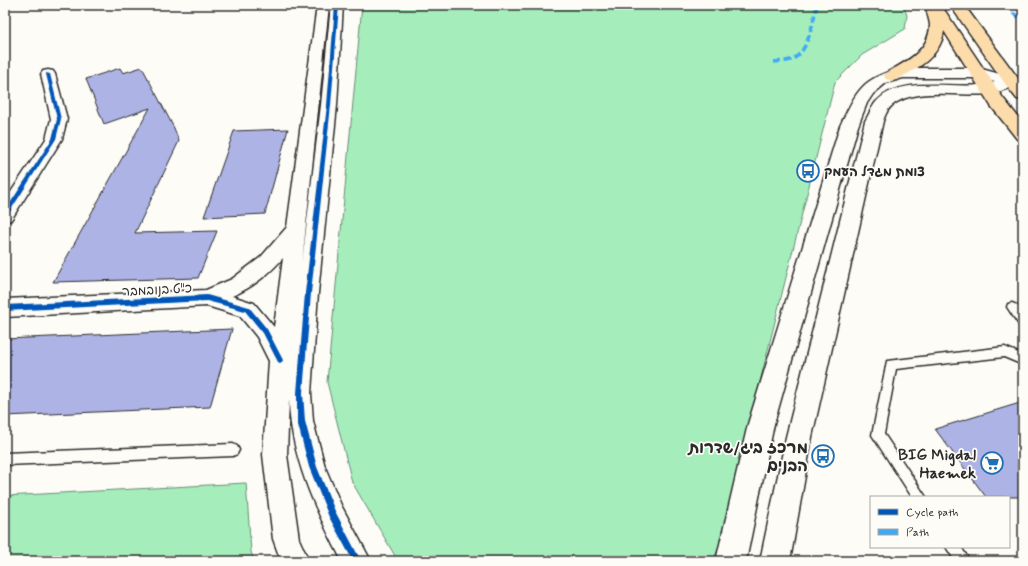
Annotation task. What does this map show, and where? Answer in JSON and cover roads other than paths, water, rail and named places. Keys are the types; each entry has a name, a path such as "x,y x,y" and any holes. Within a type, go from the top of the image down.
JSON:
{"highway":[{"path":"892,76 916,63 929,49 936,37 937,25 933,5"},
{"path":"933,5 984,81 1023,135"},
{"path":"957,5 1023,95"}],"main road":[{"path":"731,561 761,424 849,126 860,102 867,91 880,80 902,73 984,81 1012,82"},
{"path":"775,561 799,437 874,121 883,104 895,97 911,92 984,81"}],"street":[{"path":"295,561 286,539 275,455 278,378 323,5"},
{"path":"337,5 330,105 308,293 300,393 301,421 312,467 332,514 357,561"},
{"path":"5,215 54,139 59,119 48,74"},
{"name":"כ\"ט בנובמבר","path":"207,298 239,284 268,262 296,229"},
{"name":"כ\"ט בנובמבר","path":"5,308 207,298 247,309 265,332 280,360"}],"lane":[{"path":"1012,307 1023,322"},
{"path":"919,496 878,435 891,365 1005,352 1023,360"},
{"path":"5,459 233,450"},
{"path":"954,548 963,561"}],"place":[{"name":"צומת מגדל העמק","path":"808,171"},
{"name":"מרכז ביג/שדרות הבנים","path":"823,456"},
{"name":"BIG Migdal Haemek","path":"992,463"}]}
